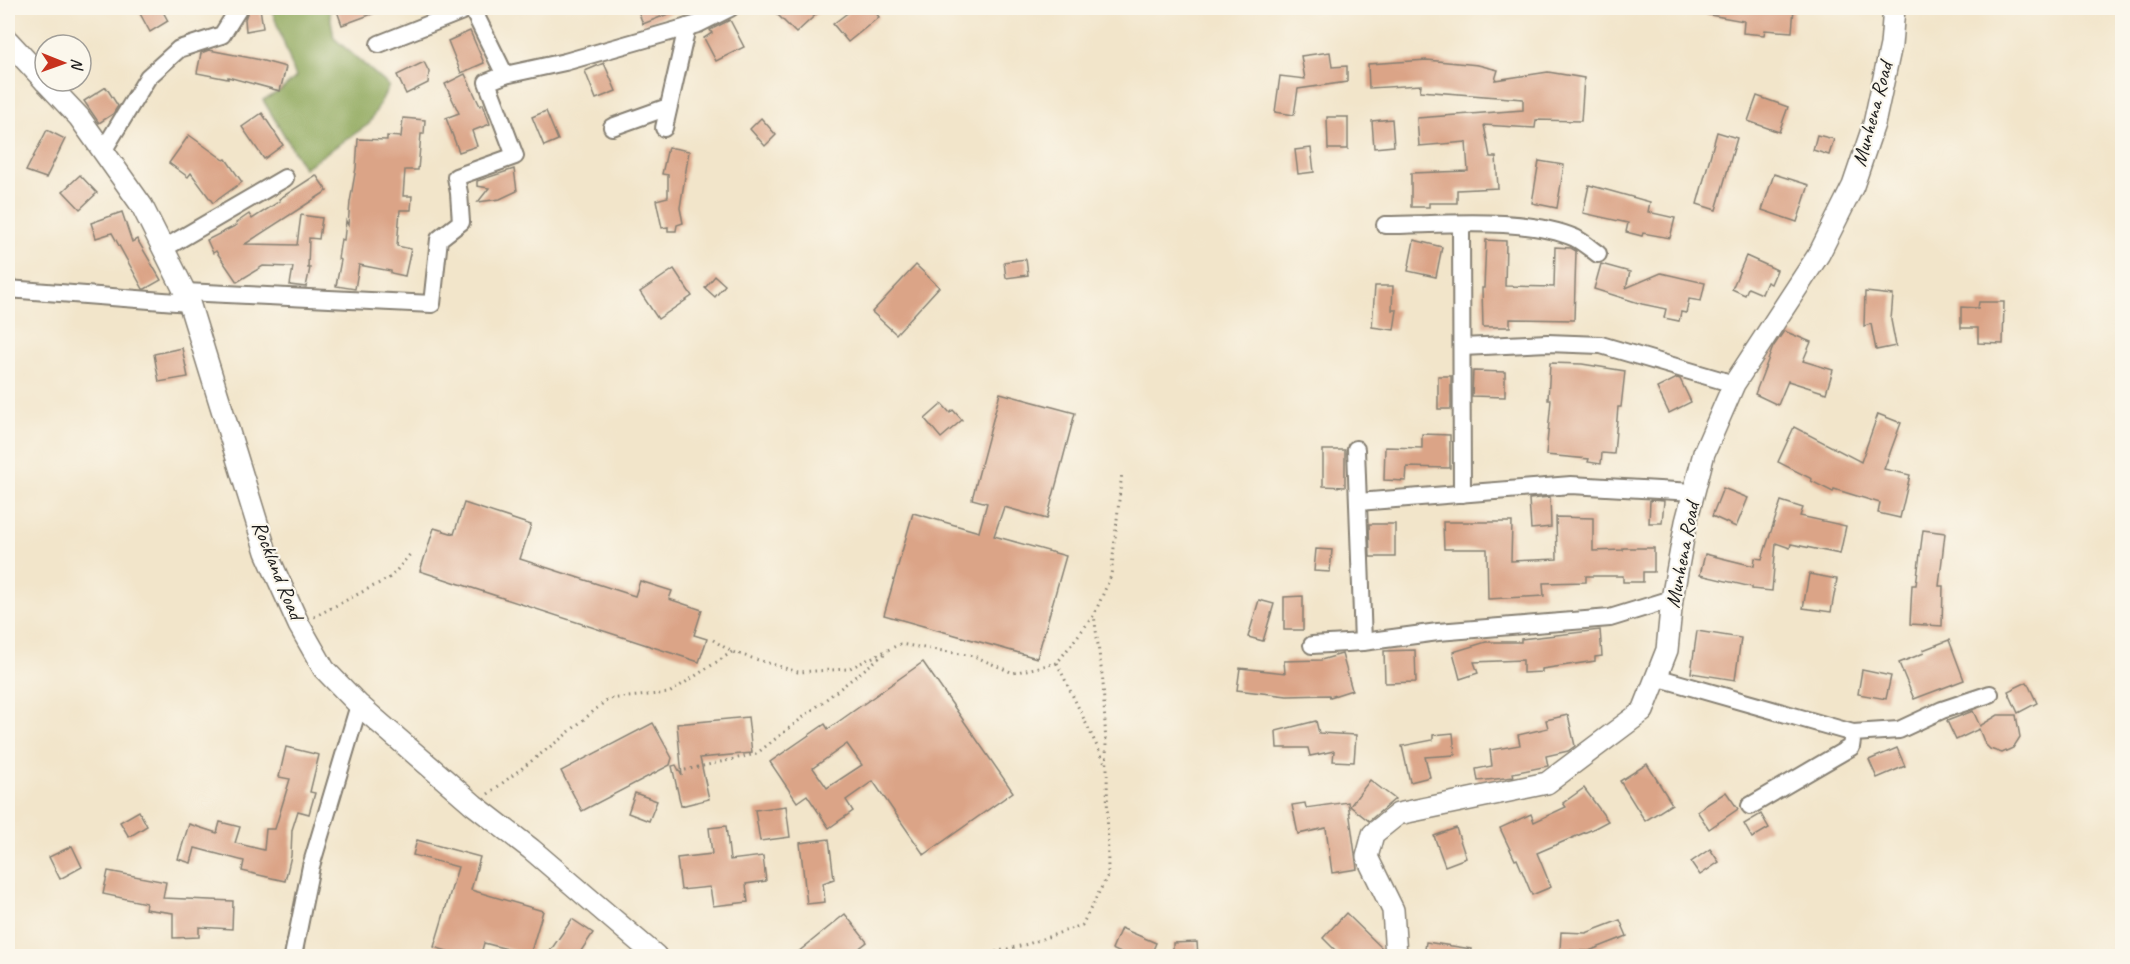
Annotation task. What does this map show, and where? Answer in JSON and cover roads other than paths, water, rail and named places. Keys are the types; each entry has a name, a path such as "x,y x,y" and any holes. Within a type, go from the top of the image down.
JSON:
{"street":[{"path":"103,151 148,77 179,49 222,35 238,8"},
{"path":"379,44 471,8 505,75"},
{"path":"8,289 432,304 439,239 461,222 456,177 515,156 487,82 505,75 565,62 698,24 730,8"},
{"name":"Munhena Road","path":"1396,957 1393,910 1367,857 1373,834 1398,814 1547,783 1643,711 1667,650 1671,599 1686,522 1704,453 1734,384 1819,254 1853,186 1874,123 1891,45 1894,8"},
{"path":"664,128 687,27"},
{"name":"Rockland Road","path":"8,41 33,68"},
{"name":"Rockland Road","path":"56,93 79,117 142,206 187,297 266,552 299,625 324,669 359,705 474,805 531,849 656,957"},
{"path":"612,127 668,107"},
{"path":"164,249 285,177"},
{"path":"1385,225 1509,224 1544,229 1576,239 1598,254"},
{"path":"1461,225 1462,494"},
{"path":"1462,347 1546,343 1601,345 1734,384"},
{"path":"1356,449 1363,642"},
{"path":"1358,502 1571,485 1694,492"},
{"path":"1312,645 1610,618 1671,599"},
{"path":"1656,677 1853,733 1899,730 1942,710 1990,694"},
{"path":"293,957 311,866 359,705"},
{"path":"1750,806 1851,747 1853,733"}]}
